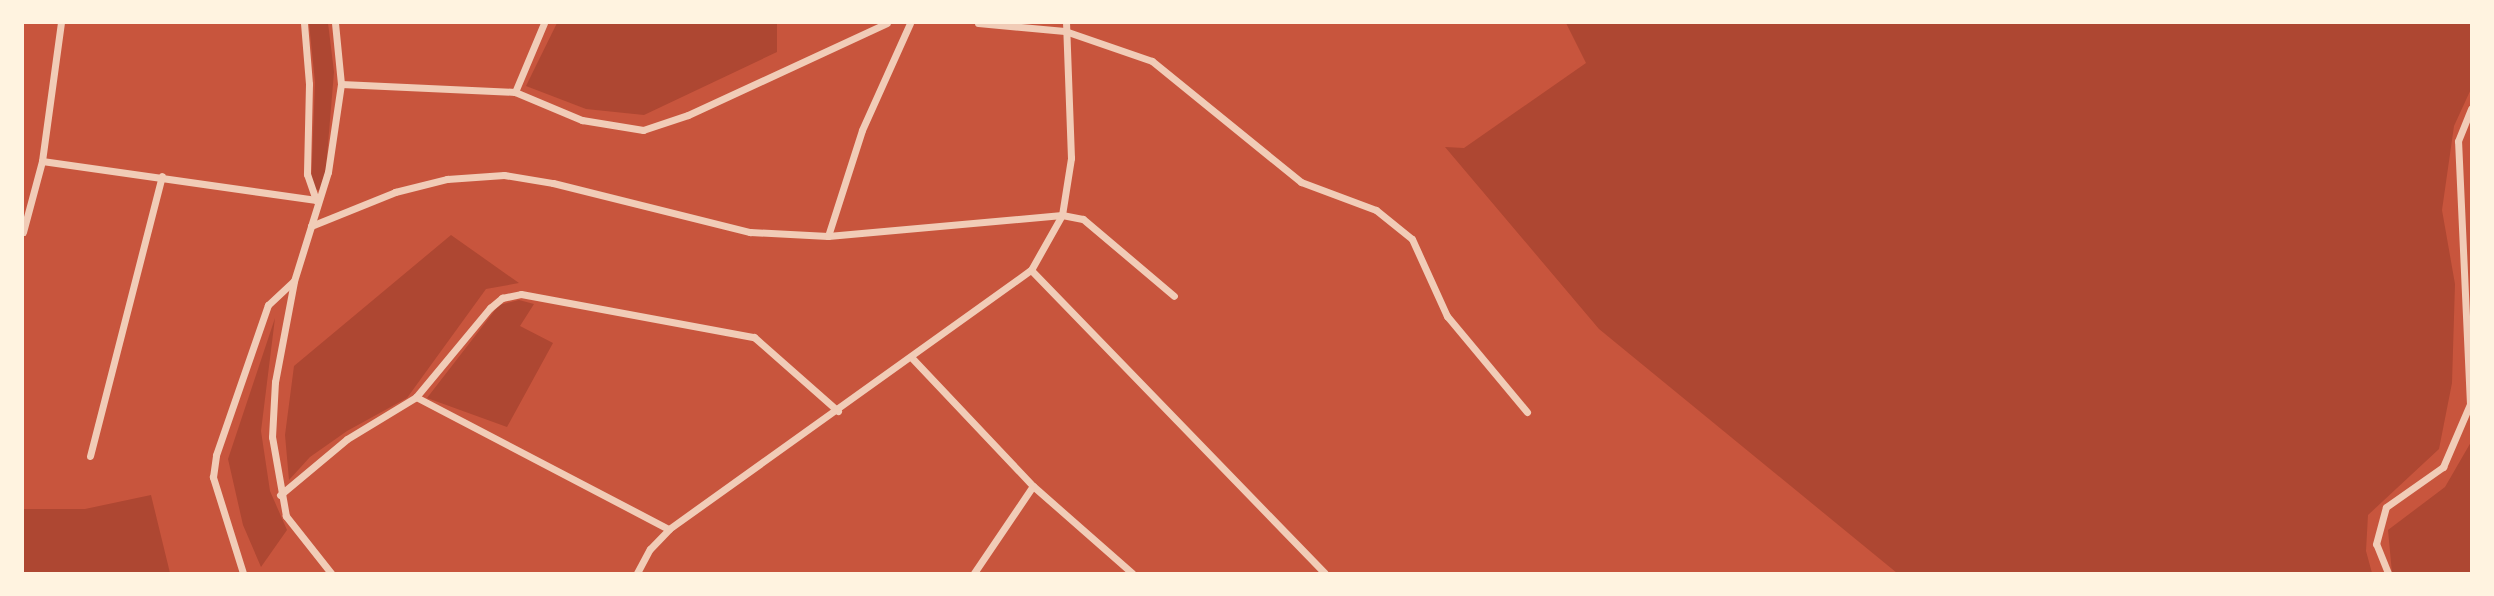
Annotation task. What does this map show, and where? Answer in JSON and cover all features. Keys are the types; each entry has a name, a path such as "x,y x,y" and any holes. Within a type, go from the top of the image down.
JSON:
{"street":[{"path":"23,232 42,161 61,23"},
{"path":"304,23 309,84 307,174 316,201"},
{"path":"331,573 286,516 280,495 272,437 275,382 294,281 316,201 328,173 341,85 335,23"},
{"path":"515,92 544,23"},
{"path":"341,85 515,92 582,120 643,130 688,115 874,24 887,23"},
{"path":"828,236 862,130 910,23"},
{"path":"978,23 1065,27 1152,61 1301,182 1376,210 1412,239 1447,316 1527,412"},
{"path":"637,573 650,549 669,529 838,411 1031,270 1062,215 1071,158 1065,27"},
{"path":"2388,573 2376,544 2386,507 2444,467 2470,404 2458,141 2471,109"},
{"path":"42,161 162,176 316,201"},
{"path":"311,226 395,192 447,180 505,175 554,183 750,232 828,236 1062,215 1083,219 1174,296"},
{"path":"90,456 162,176"},
{"path":"1031,270 1325,573"},
{"path":"243,573 213,477 216,455 268,305 294,281"},
{"path":"280,495 347,439 416,397 502,298 521,294 754,337 838,411"},
{"path":"911,357 1033,486 1132,573"},
{"path":"416,397 669,529"},
{"path":"974,573 1033,486"}],"shaded area":[{"path":"309,23 328,23 334,72 324,192 311,188 315,82"},
{"path":"557,23 777,23 777,52 644,115 586,109 526,86"},
{"path":"1566,23 2471,23 2471,89 2454,126 2442,210 2455,284 2452,383 2439,449 2368,515 2366,551 2372,573 1897,573 1599,329 1445,147 1464,148 1586,63"},
{"path":"451,235 519,283 486,289 407,398 347,431 310,457 289,480 285,435 294,366"},
{"path":"519,300 534,304 520,326 553,343 507,427 427,398 499,305"},
{"path":"275,318 261,431 270,491 287,530 261,567 243,525 228,459"},
{"path":"2471,442 2471,573 2392,573 2388,530 2445,487"},
{"path":"151,495 170,573 23,573 23,509 85,509"}]}
